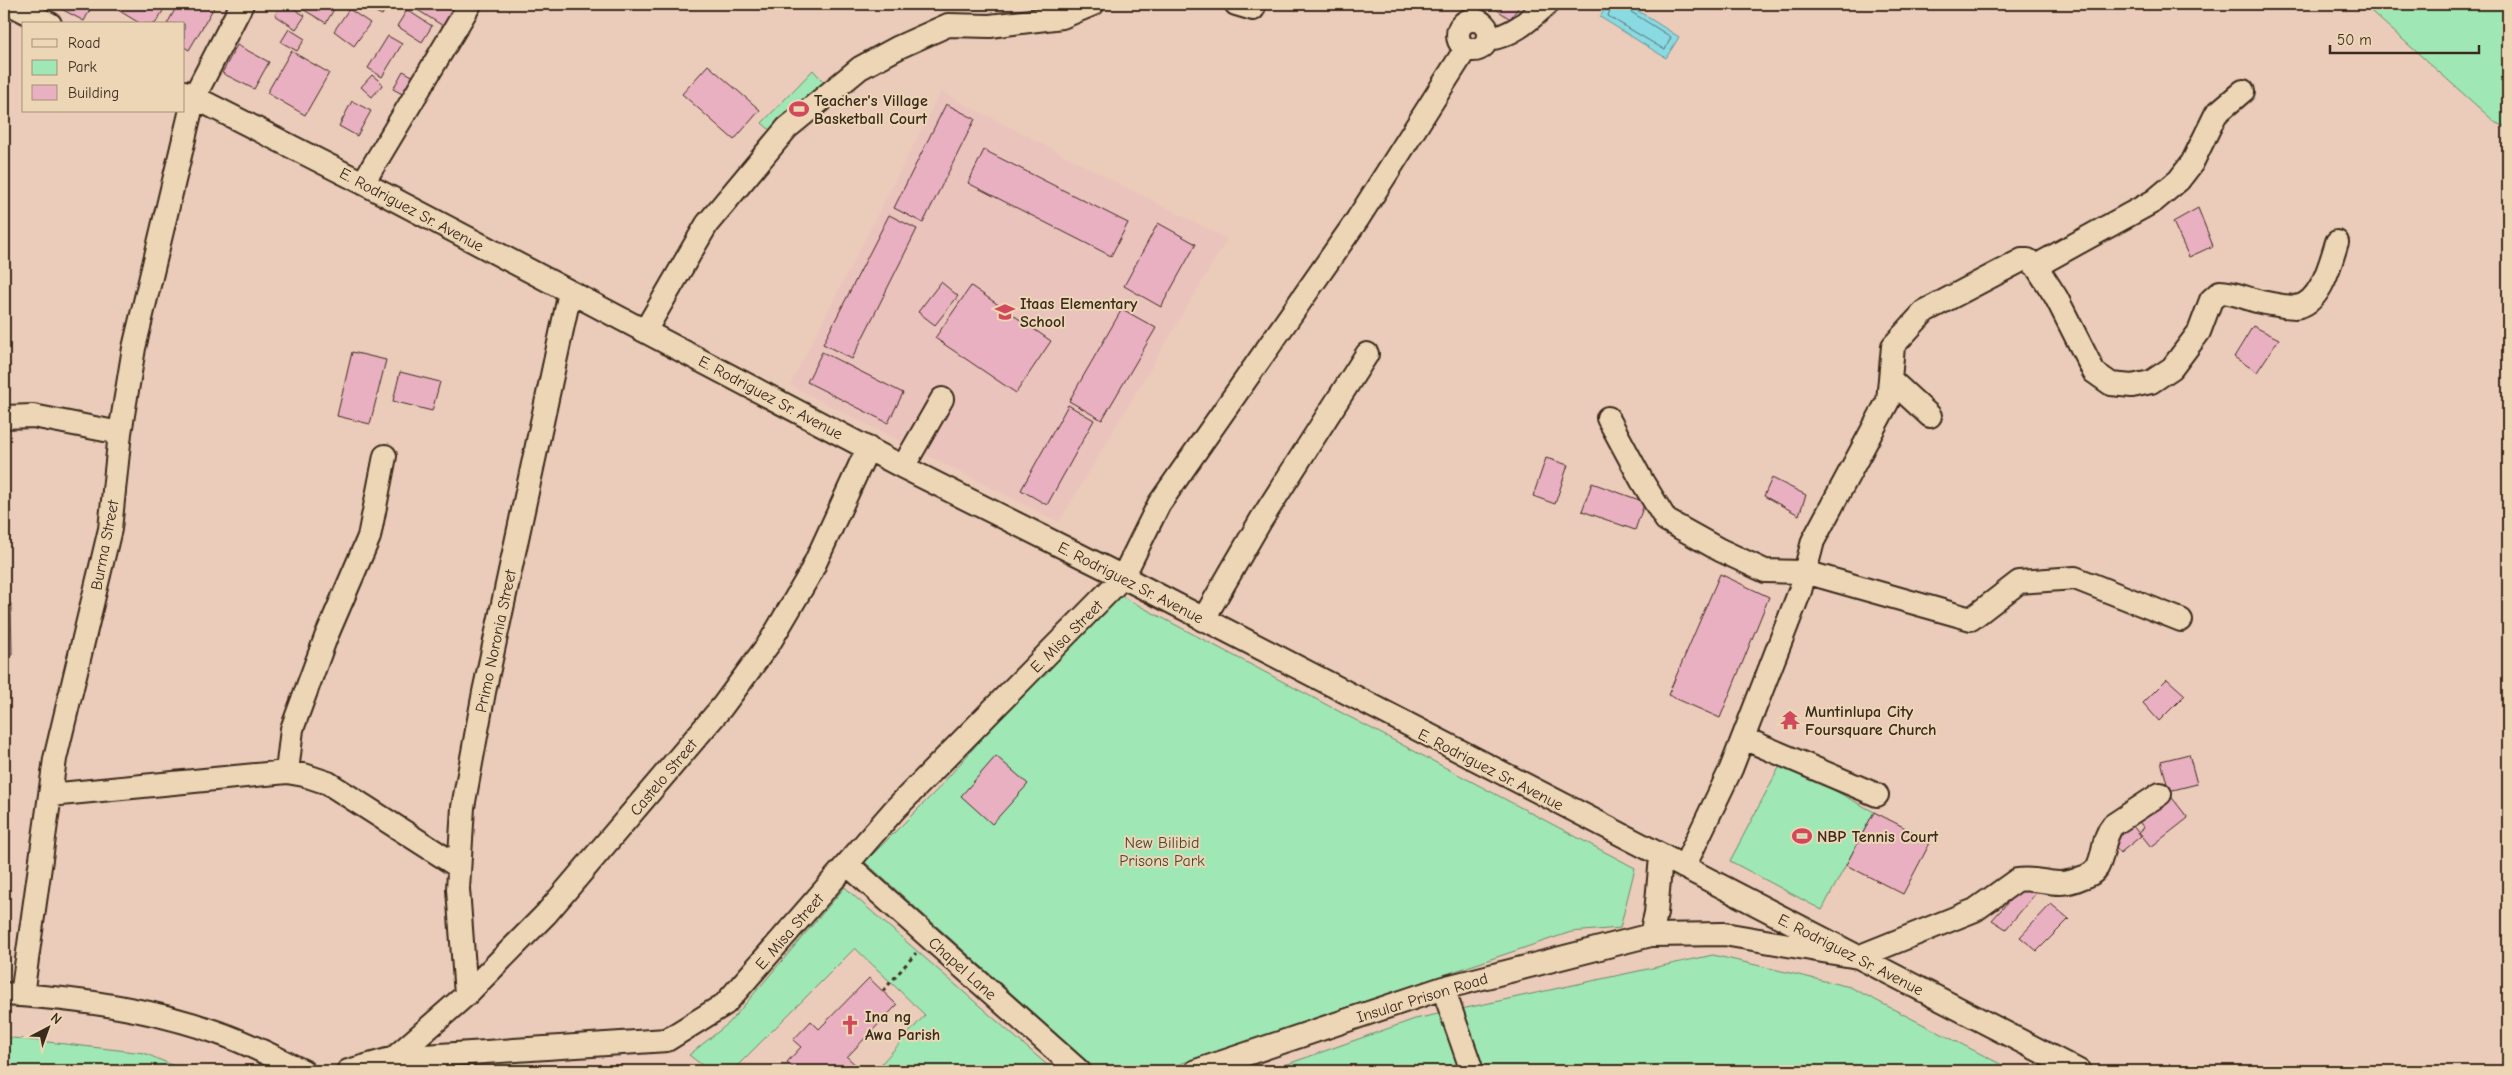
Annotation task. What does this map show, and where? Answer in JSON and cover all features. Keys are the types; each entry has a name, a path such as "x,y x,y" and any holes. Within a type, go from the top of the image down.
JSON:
{"street":[{"path":"10,4 46,22"},
{"name":"Burma Street","path":"13,994 55,759 110,529 120,433 134,348 189,94 242,4"},
{"path":"363,183 470,4"},
{"path":"645,331 707,224 787,128 860,68 898,47 948,26 990,26 1062,17 1093,4"},
{"path":"1489,39 1487,26 1461,13 1458,42 1465,50 1480,50 1489,39 1502,37 1525,25 1547,4"},
{"name":"E. Misa Street","path":"348,1071 394,1058 668,1040 725,1004 894,809 1098,605 1123,577 1159,504 1357,220 1465,50"},
{"path":"2036,266 2154,201 2179,180 2192,163 2216,114 2243,91"},
{"name":"E. Rodriguez Sr. Avenue","path":"189,94 363,183 903,467 1123,577 1661,857 1684,867 2080,1071"},
{"path":"1684,867 1731,769 1800,591 1813,541 1888,401 1893,346 1925,312 2022,260 2028,260 2036,266 2056,297 2094,372 2111,384 2132,386 2151,382 2172,368 2199,332 2210,300 2220,292 2229,292 2260,302 2295,307 2303,304 2320,288 2337,242"},
{"name":"Primo Noronia Street","path":"466,995 458,889 463,808 484,692 570,292"},
{"path":"1203,620 1260,520 1366,354"},
{"path":"1890,379 1930,416"},
{"path":"903,467 942,399"},
{"path":"4,417 33,416 120,433"},
{"path":"1608,418 1642,481 1666,520 1720,550 1765,571 1805,572 1971,619 2019,582 2075,578 2181,620"},
{"name":"Castelo Street","path":"394,1058 466,995 546,914 728,700 770,642 810,574 868,448"},
{"path":"287,772 292,729 326,637 369,537 385,456"},
{"path":"1743,738 1876,795"},
{"path":"50,795 287,772 304,775 328,783 459,867"},
{"path":"1858,957 1975,910 2016,880 2024,879 2063,884 2092,874 2101,860 2107,832 2113,825 2160,794"},
{"path":"1651,935 1656,913 1661,857"},
{"name":"Chapel Lane","path":"847,864 1079,1071"},
{"name":"Insular Prison Road","path":"1196,1071 1443,988 1651,935 1724,934 1858,957"},
{"path":"1443,988 1472,1071"},
{"path":"13,994 166,1017 225,1035 303,1071"}],"path":[{"path":"883,991 929,937"}],"shaded area":[{"name":"Itaas Elementary School","path":"941,92 1227,239 1059,522 790,385"}],"green space":[{"path":"2363,4 2508,4 2508,128 2496,123"},
{"name":"Teacher's Village Basketball Court","path":"813,70 836,96 787,145 762,123"},
{"name":"New Bilibid Prisons Park","path":"1121,596 1635,868 1620,928 1571,932 1159,1071 1098,1071 865,862 937,790 992,727"},
{"name":"NBP Tennis Court","path":"1782,762 1874,812 1822,910 1730,861"},
{"path":"845,887 1054,1071 875,1071 925,1015 855,948 732,1071 710,1071 689,1055 729,1023"},
{"path":"1713,955 1850,987 2014,1071 1268,1071 1415,1019"},
{"path":"4,1037 144,1053 186,1071 4,1071"},
{"path":"677,1066 681,1071 606,1071"}],"water":[{"path":"1608,4 1627,4 1679,37 1666,58 1600,17"}],"building":[{"path":"52,4 93,4 84,21"},
{"path":"121,4 167,4 156,22 138,22 118,10"},
{"path":"178,4 216,4 189,50 185,48 185,22 168,22"},
{"path":"282,4 287,4 305,16 296,29 275,15"},
{"path":"294,4 337,4 326,23"},
{"path":"360,4 388,4 382,15"},
{"path":"408,4 465,4 448,29"},
{"path":"1489,4 1521,4 1510,19"},
{"path":"349,9 370,23 354,46 334,31"},
{"path":"407,10 432,26 422,42 397,26"},
{"path":"289,29 305,39 297,51 281,42"},
{"path":"388,36 402,44 382,77 368,68"},
{"path":"237,45 269,62 254,89 222,73"},
{"path":"291,51 329,73 305,115 267,93"},
{"path":"708,65 760,110 734,140 682,94"},
{"path":"403,71 418,79 408,97 393,89"},
{"path":"372,75 383,84 372,97 361,87"},
{"path":"352,101 371,111 357,136 339,126"},
{"path":"946,104 975,119 923,223 894,208"},
{"path":"984,150 1128,223 1111,256 968,183"},
{"path":"2198,208 2213,246 2189,257 2173,222"},
{"path":"889,215 917,229 852,359 823,344"},
{"path":"1158,223 1196,244 1161,307 1124,286"},
{"path":"941,282 958,296 935,325 918,312"},
{"path":"971,286 1051,341 1016,393 935,338"},
{"path":"1122,309 1156,328 1102,420 1069,401"},
{"path":"2253,326 2279,339 2257,372 2234,357"},
{"path":"352,352 386,360 370,424 337,416"},
{"path":"822,352 903,393 888,423 807,382"},
{"path":"400,372 440,382 432,411 393,401"},
{"path":"1068,405 1094,420 1047,505 1021,490"},
{"path":"1546,458 1568,465 1555,504 1533,496"},
{"path":"1772,478 1806,495 1799,515 1764,496"},
{"path":"1592,483 1645,502 1635,530 1582,511"},
{"path":"1720,574 1769,597 1720,718 1668,695"},
{"path":"4,604 11,604 12,655 4,655"},
{"path":"2167,679 2185,695 2159,721 2143,703"},
{"path":"2189,754 2197,784 2169,791 2161,761"},
{"path":"996,756 1028,784 992,824 961,796"},
{"path":"2169,794 2188,818 2151,847 2139,832 2144,828 2137,819"},
{"path":"1874,812 1931,841 1903,894 1846,865"},
{"path":"2128,820 2141,836 2120,853 2107,837"},
{"path":"2019,890 2036,893 2006,929 1992,920"},
{"path":"2051,904 2069,919 2037,951 2020,937"},
{"name":"Ina ng Awa Parish","path":"869,978 897,1005 847,1057 858,1067 854,1071 797,1071 787,1062 801,1047 793,1040 811,1021 819,1029"}],"place":[{"name":"Teacher's Village Basketball Court","path":"799,109"},
{"name":"Itaas Elementary School","path":"1005,312"},
{"name":"Muntinlupa City Foursquare Church","path":"1790,720"},
{"name":"NBP Tennis Court","path":"1802,836"},
{"name":"Ina ng Awa Parish","path":"850,1025"}]}
